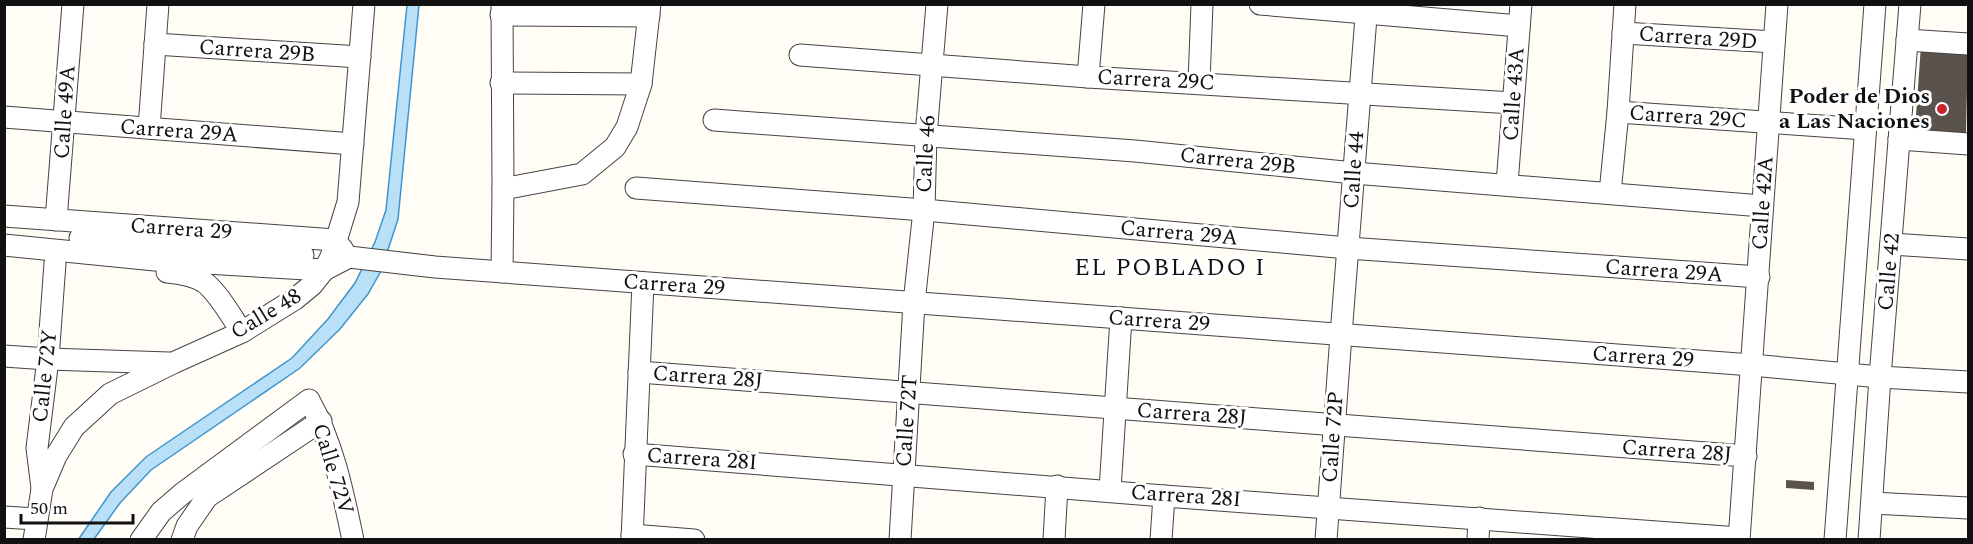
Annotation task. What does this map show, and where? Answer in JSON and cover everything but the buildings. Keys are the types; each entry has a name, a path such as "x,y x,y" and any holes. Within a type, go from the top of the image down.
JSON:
{"street":[{"name":"Calle 49A","path":"56,220 73,4"},
{"path":"149,128 158,4"},
{"name":"Calle 48","path":"35,529 42,489 56,456 74,427 110,394 242,332 295,299 340,257 348,202 364,4"},
{"name":"Calle 46","path":"914,303 924,210 926,135 937,4"},
{"path":"1088,76 1094,4"},
{"path":"1199,82 1202,4"},
{"path":"1260,4 1520,15"},
{"path":"1610,193 1618,112 1624,4"},
{"name":"Calle 42A","path":"1739,539 1777,4"},
{"name":"Calle 42","path":"1834,540 1875,4"},
{"name":"Calle 42","path":"1869,540 1910,4"},
{"name":"Calle 44","path":"1341,334 1367,9"},
{"path":"502,272 501,10 649,10 641,84 627,128 615,147 582,174 503,189"},
{"name":"Calle 43A","path":"1507,184 1520,15"},
{"name":"Carrera 29D","path":"1623,33 1774,42"},
{"path":"1907,40 1968,44"},
{"name":"Carrera 29B","path":"155,44 360,57"},
{"name":"Carrera 29C","path":"800,56 1513,103"},
{"path":"501,83 641,84"},
{"name":"Carrera 29C","path":"1618,112 1865,129"},
{"name":"Carrera 29A","path":"4,117 352,144"},
{"name":"Carrera 29B","path":"714,120 1135,151 1762,206"},
{"path":"1899,139 1968,144"},
{"name":"Carrera 29A","path":"636,188 924,210 1348,248 1759,277"},
{"name":"Carrera 29","path":"4,216 56,220 435,267 1968,382"},
{"path":"4,233 340,257"},
{"path":"1892,244 1968,249"},
{"name":"Carrera 29","path":"4,245 155,260 340,257"},
{"path":"4,259 191,276 212,290 242,332"},
{"name":"Calle 72Y","path":"42,489 37,448 48,359 55,263"},
{"path":"643,283 632,537 694,540"},
{"name":"Calle 72T","path":"900,540 914,303"},
{"path":"1110,490 1121,318"},
{"name":"Calle 72P","path":"1326,540 1341,334"},
{"path":"4,356 173,363"},
{"name":"Carrera 28J","path":"639,372 1746,456"},
{"name":"Calle 72V","path":"141,540 161,512 183,493 309,400 321,421 342,489 353,540"},
{"path":"182,540 187,526 207,497 321,421"},
{"name":"Carrera 28I","path":"634,454 1164,496 1479,518 1579,533 1739,539"},
{"path":"1054,540 1057,486"},
{"path":"1161,540 1164,496"},
{"path":"1872,503 1968,508"},
{"path":"4,517 35,529"},
{"path":"1478,540 1479,518"}],"water":[{"path":"407,5 419,5 398,219 381,271 368,294 340,329 300,368 151,470 120,503 94,539 78,540 111,492 146,457 292,358 328,319 355,283 375,242 386,210"}],"place":[{"name":"Poder de Dios a Las Naciones","path":"1942,109"}],"district":[{"name":"EL POBLADO I","path":"1170,268"}]}
